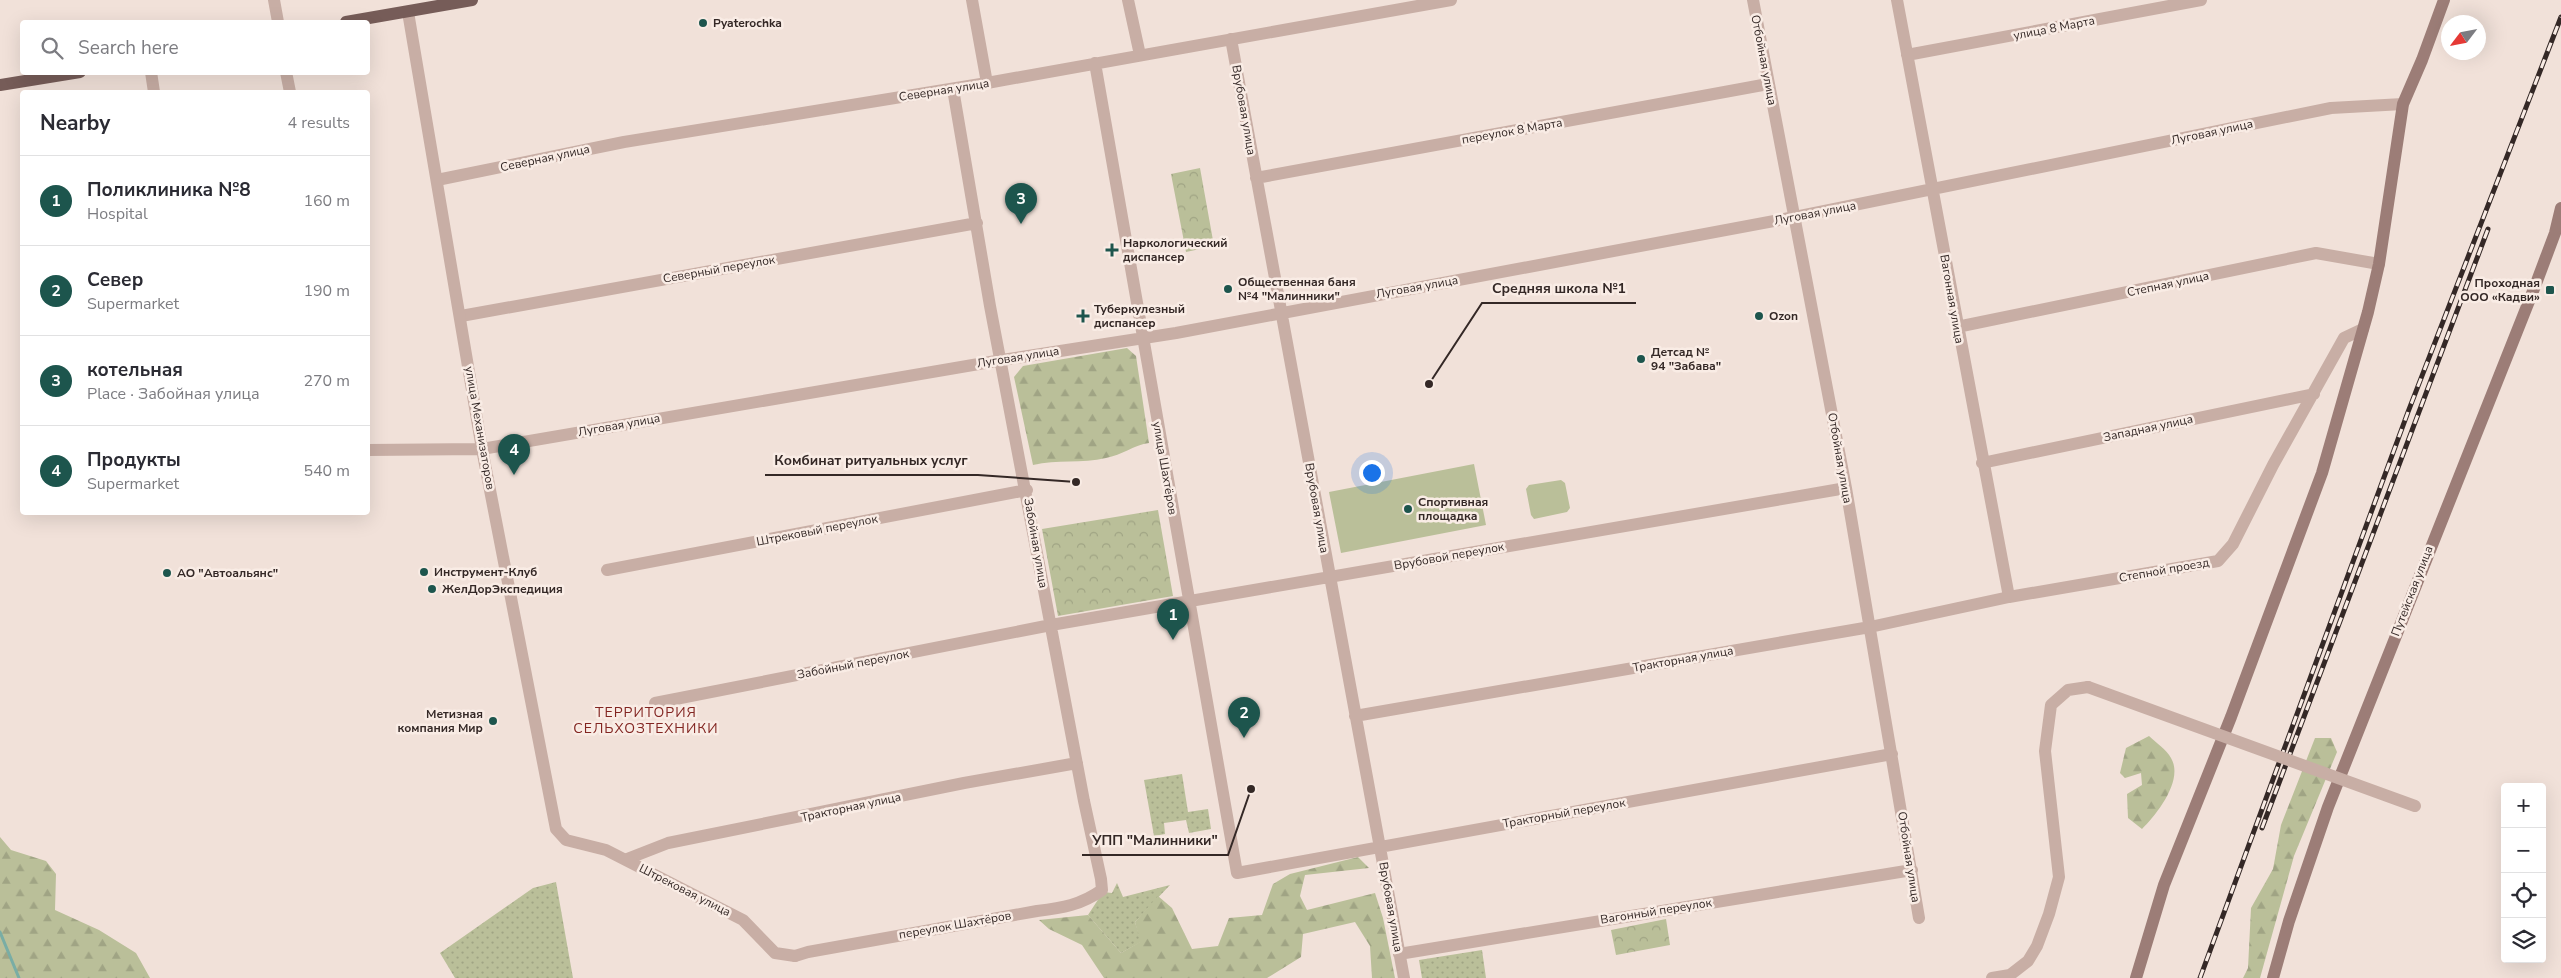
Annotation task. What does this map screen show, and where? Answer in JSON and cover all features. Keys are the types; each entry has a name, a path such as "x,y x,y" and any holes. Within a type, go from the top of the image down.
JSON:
{"main road":[{"path":"358,20 472,0"},
{"path":"2136,978 2164,884 2231,717 2322,472 2363,330 2378,264 2403,104 2444,0"},
{"path":"0,85 62,75"},
{"name":"Путейская улица","path":"2273,978 2288,921 2328,807 2537,281 2561,208"}],"street":[{"path":"274,0 278,20"},
{"path":"972,0 987,83"},
{"path":"1128,0 1140,55"},
{"name":"Северная улица","path":"437,180 624,142 987,83 1451,0"},
{"name":"Отбойная улица","path":"1753,0 1846,488 1912,870 1918,918"},
{"name":"Вагонная улица","path":"1897,0 1982,463 2009,597"},
{"name":"улица 8 Марта","path":"1908,55 2201,0"},
{"name":"улица Механизаторов","path":"408,12 461,316 482,449 556,829 566,840"},
{"name":"Врубовая улица","path":"1231,39 1404,978"},
{"name":"улица Шахтёров","path":"1095,63 1237,874"},
{"path":"152,75 154,90"},
{"path":"287,75 290,90"},
{"name":"переулок 8 Марта","path":"1256,178 1768,84"},
{"name":"Забойная улица","path":"953,88 1077,763 1101,879"},
{"name":"Луговая улица","path":"370,450 482,449 1002,360 1142,338 1795,217 2331,108 2403,104"},
{"name":"Северный переулок","path":"461,316 977,223"},
{"name":"Степная улица","path":"1957,327 2316,253 2378,264"},
{"name":"Степной проезд","path":"2009,597 2218,561 2233,544 2273,465 2344,338 2363,330"},
{"name":"Западная улица","path":"1982,463 2314,394"},
{"name":"Врубовой переулок","path":"1052,625 1846,488"},
{"name":"Штрековый переулок","path":"607,570 1027,490"},
{"name":"Тракторная улица","path":"1355,716 1870,627 2009,597"},
{"name":"Забойный переулок","path":"655,703 1052,625"},
{"path":"1992,978 2010,975 2028,961 2037,946 2050,914 2059,877 2045,752 2051,705 2068,690 2088,687 2415,806"},
{"name":"Тракторный переулок","path":"1237,874 1380,846 1892,754"},
{"name":"Тракторная улица","path":"627,859 668,843 1077,763"},
{"name":"Штрековая улица","path":"566,840 606,850 627,859 685,892 743,920 775,953 794,956"},
{"name":"Вагонный переулок","path":"1399,954 1912,870"},
{"name":"переулок Шахтёров","path":"794,956 1003,917 1066,908 1088,900 1102,890 1101,879"}],"green space":[{"path":"1200,168 1214,246 1186,252 1171,174"},
{"path":"1127,348 1136,356 1149,443 1112,457 1097,460 1051,462 1033,465 1014,377 1023,366"},
{"name":"Спортивная площадка","path":"1474,464 1486,525 1341,553 1329,492"},
{"path":"1561,480 1565,483 1570,508 1567,512 1534,519 1531,515 1526,489 1529,485"},
{"path":"1158,510 1173,596 1058,616 1042,529"},
{"path":"2149,736 2171,758 2174,776 2167,796 2161,806 2142,829 2128,818 2127,794 2142,785 2141,773 2125,778 2120,773 2126,748"},
{"path":"2315,738 2331,738 2337,752 2294,856 2260,978 2243,978 2248,968 2251,908 2273,869 2281,825"},
{"path":"1182,774 1188,812 1208,809 1211,829 1189,833 1186,820 1164,823 1165,834 1154,836 1144,780"},
{"path":"0,837 11,850 46,861 56,874 55,910 99,930 136,953 150,978 0,978"},
{"path":"1358,857 1369,868 1305,875 1300,896 1307,910 1375,893 1383,918 1395,978 1372,978 1370,946 1355,922 1303,934 1301,957 1267,978 1104,978 1082,945 1049,929 1039,920 1088,915 1121,953 1140,942 1135,922 1158,896 1172,908 1192,949 1218,946 1229,918 1262,915 1273,884 1290,874"},
{"path":"556,882 573,978 455,978 440,953 533,888"},
{"path":"1117,883 1123,897 1170,885 1135,922 1141,942 1121,953 1088,915 1103,892 1112,893"},
{"path":"1666,919 1670,945 1616,955 1611,930"},
{"path":"1482,950 1486,978 1422,978 1419,960"}],"waterway":[{"path":"0,932 19,978"}],"railway":[{"path":"2200,978 2408,412 2561,17"},
{"path":"2262,828 2488,229"}],"place":[{"name":"Pyaterochka","path":"703,23"},
{"name":"котельная","path":"1021,224"},
{"name":"Наркологический диспансер","path":"1112,250"},
{"name":"Общественная баня №4 \"Малинники\"","path":"1228,289"},
{"name":"Проходная ООО «Кадви»","path":"2550,290"},
{"name":"Туберкулезный диспансер","path":"1083,316"},
{"name":"Ozon","path":"1759,316"},
{"name":"Детсад № 94 \"Забава\"","path":"1641,359"},
{"name":"Средняя школа №1","path":"1429,384"},
{"name":"Продукты","path":"514,475"},
{"name":"Комбинат ритуальных услуг","path":"1076,482"},
{"name":"Спортивная площадка","path":"1408,509"},
{"name":"Инструмент-Клуб","path":"424,572"},
{"name":"АО \"Автоальянс\"","path":"167,573"},
{"name":"ЖелДорЭкспедиция","path":"432,589"},
{"name":"Поликлиника №8","path":"1173,640"},
{"name":"Метизная компания Мир","path":"493,721"},
{"name":"Север","path":"1244,738"},
{"name":"УПП \"Малинники\"","path":"1251,789"}],"district":[{"name":"ТЕРРИТОРИЯ СЕЛЬХОЗТЕХНИКИ","path":"646,720"}]}
